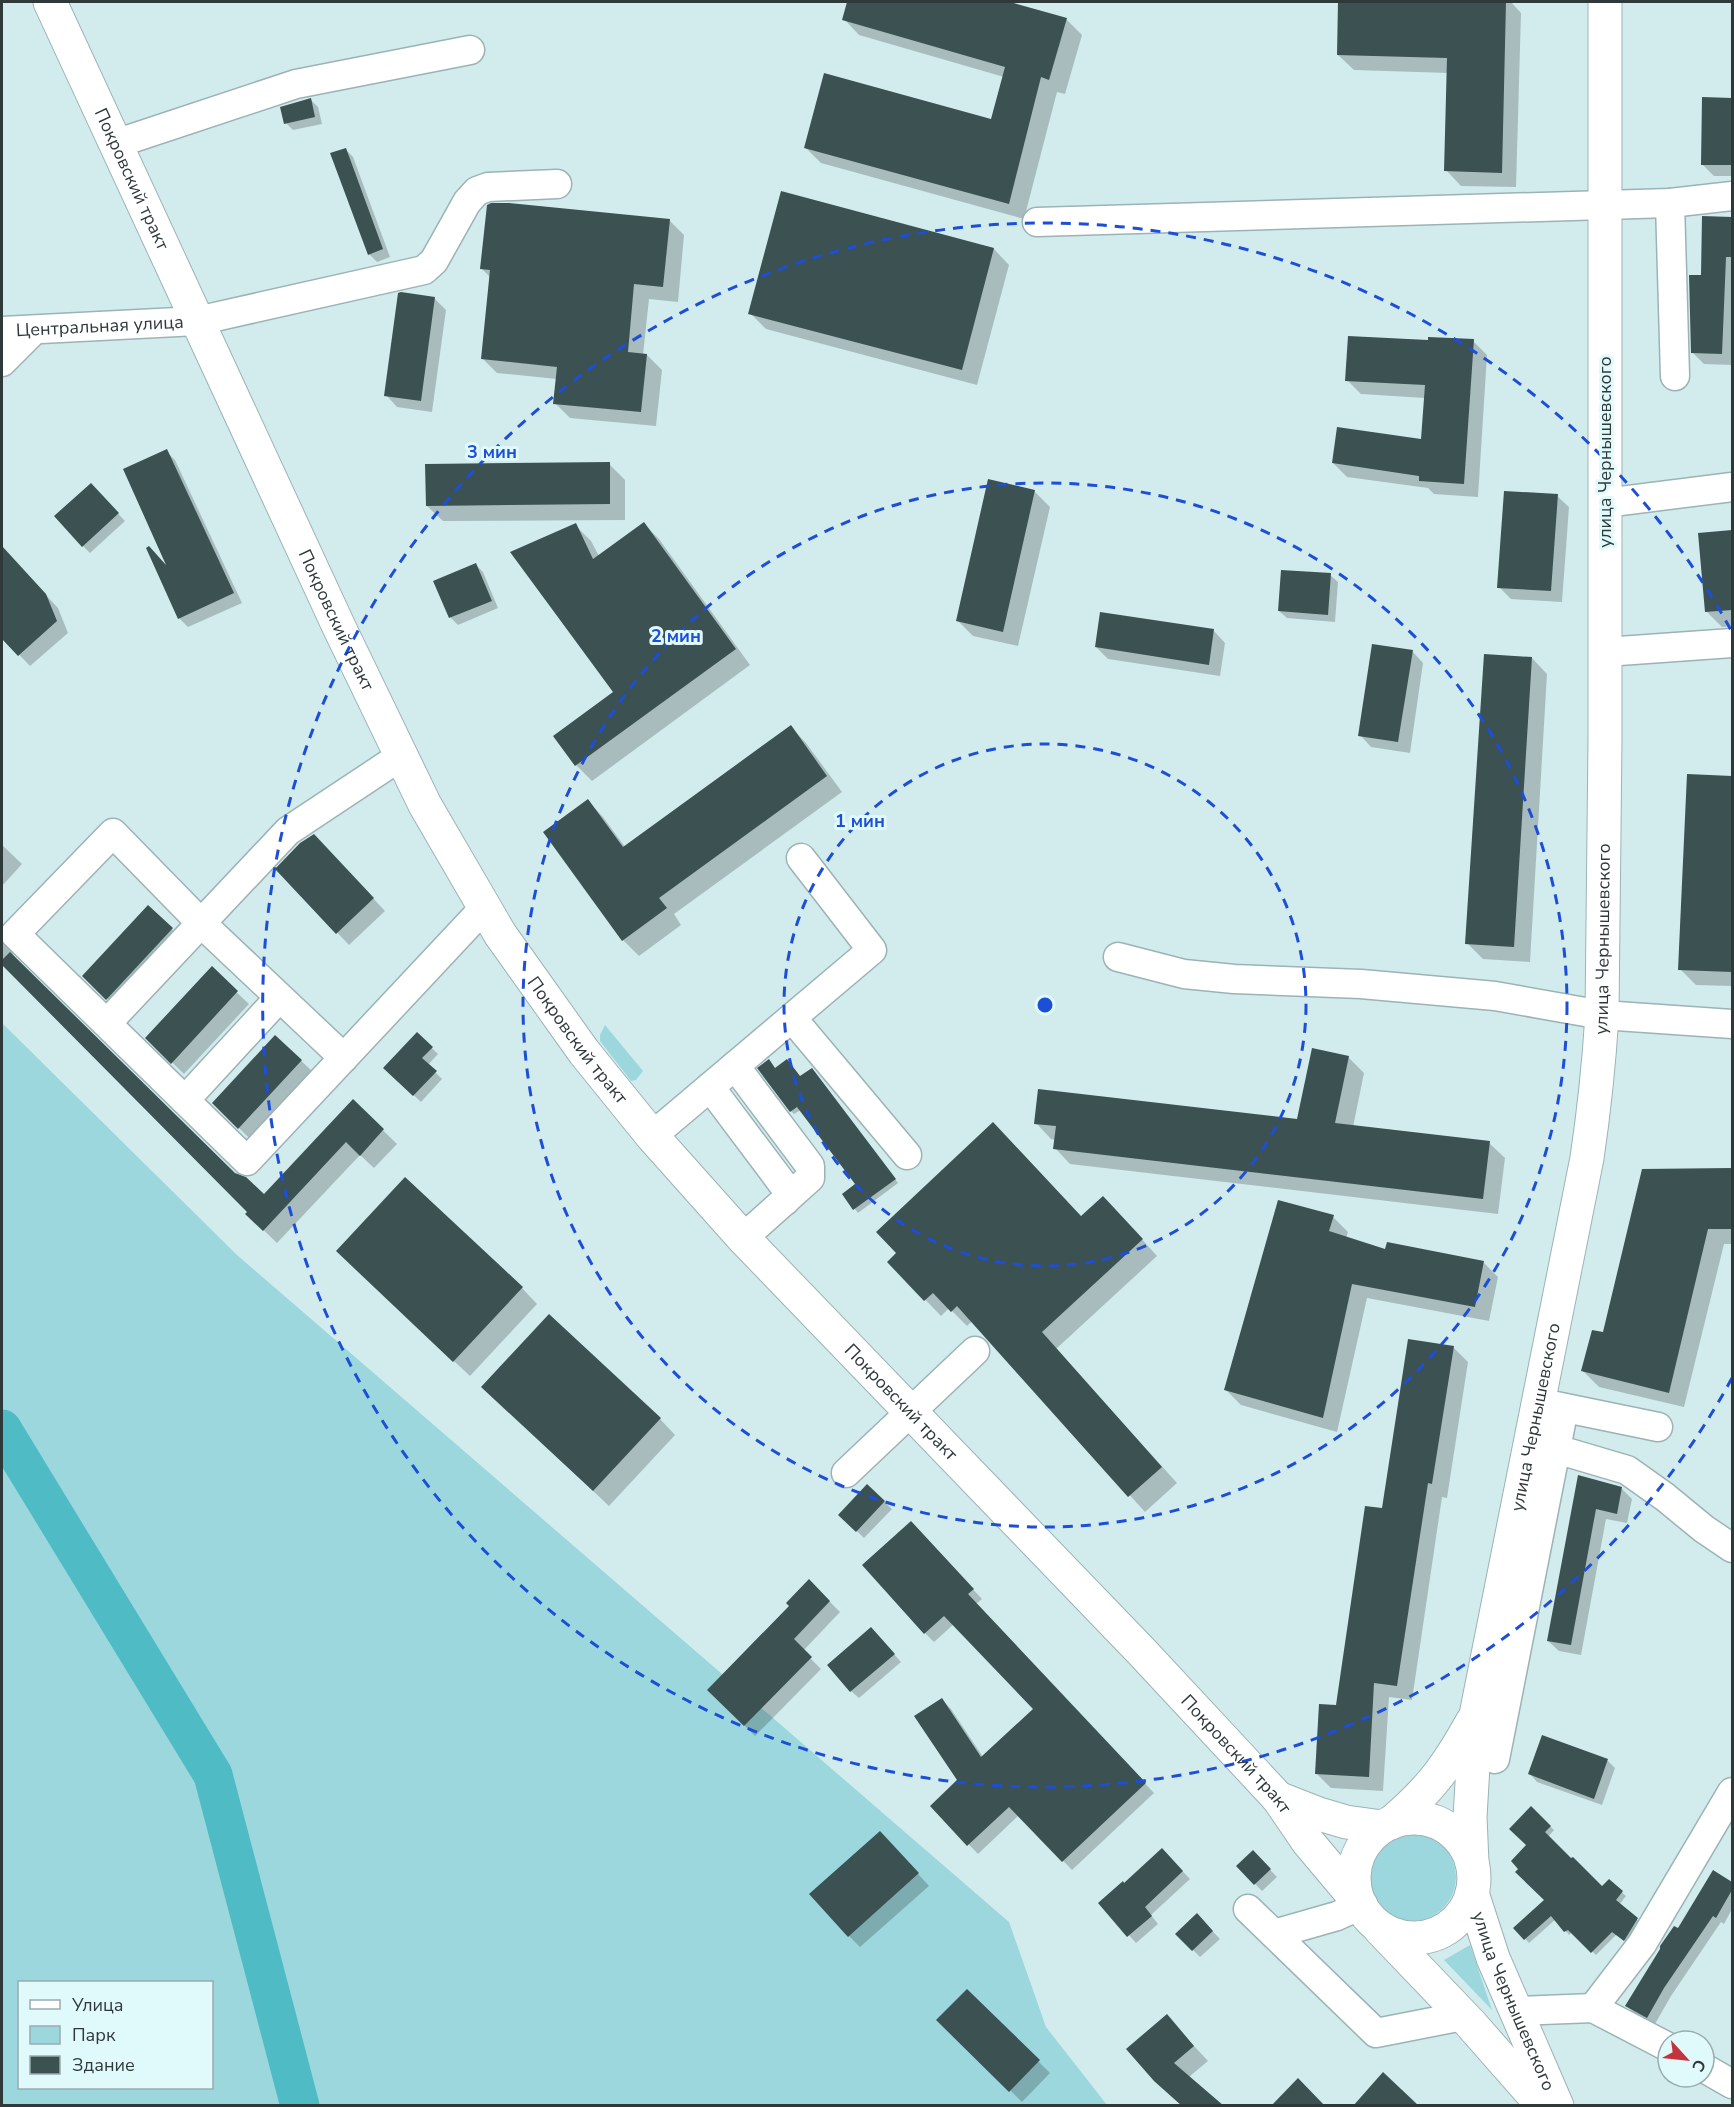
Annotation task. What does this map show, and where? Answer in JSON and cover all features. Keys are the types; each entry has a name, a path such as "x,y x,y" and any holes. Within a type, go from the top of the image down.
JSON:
{"main road":[{"name":"Покровский тракт","path":"50,2 401,756 425,805 500,934 584,1052 652,1136 743,1238 1278,1798 1308,1842 1369,1915 1545,2106"},
{"name":"улица Чернышевского","path":"1557,2106 1493,1958 1472,1878 1470,1817 1476,1715 1551,1405 1595,1108 1602,1015 1605,652 1605,2"},
{"path":"1278,1798 1346,1822 1386,1825 1419,1819 1433,1821 1446,1827 1466,1849 1472,1878 1467,1908 1445,1929 1431,1935 1416,1938 1401,1936 1369,1915 1356,1892 1356,1865 1368,1841 1386,1825 1418,1801 1440,1776 1476,1715"}],"street":[{"path":"115,144 296,84 470,51"},
{"name":"Центральная улица","path":"2,331 197,321 424,270 434,261 467,202 477,191 488,186 557,184"},
{"path":"1037,222 1605,203 1670,203 1732,196"},
{"path":"1670,203 1675,376"},
{"path":"2,362 34,330"},
{"path":"1605,503 1732,487"},
{"path":"1605,652 1732,643"},
{"path":"107,1023 288,831 401,756"},
{"path":"344,1058 201,924 113,833 15,934 247,1161 344,1058 484,908"},
{"path":"652,1136 872,950 801,858"},
{"path":"1118,957 1184,974 1234,979 1361,984 1495,996 1602,1015 1732,1024"},
{"path":"184,1100 279,998"},
{"path":"792,1018 907,1155"},
{"path":"735,1066 810,1166 810,1178 743,1238"},
{"path":"710,1087 788,1191 785,1201"},
{"path":"846,1473 975,1351"},
{"path":"1495,1759 1556,1449 1551,1405 1658,1427"},
{"path":"1556,1449 1628,1470 1732,1548"},
{"path":"1593,2008 1642,1944 1732,1792"},
{"path":"1248,1909 1376,2032 1463,2016"},
{"path":"1275,1934 1337,1916 1369,1915"},
{"path":"1516,2011 1593,2008 1656,2042"},
{"path":"1716,2075 1732,2084"}],"green space":[{"path":"2,1023 237,1255 1009,1922 1046,2027 1107,2105 2,2105"},
{"path":"605,1025 643,1071 636,1080 631,1081 600,1041"},
{"path":"1412,1833 1429,1837 1443,1846 1452,1860 1456,1877 1452,1894 1443,1908 1429,1917 1412,1921 1395,1917 1381,1908 1372,1894 1368,1877 1372,1860 1381,1846 1395,1837"},
{"path":"1470,1945 1492,2010 1444,1960"}],"building":[{"path":"847,2 1010,2 1067,18 1049,80 1041,77 1009,204 804,148 824,73 991,119 1005,67 842,20"},
{"path":"1338,2 1506,2 1502,173 1444,171 1447,58 1337,55"},
{"path":"1702,97 1732,98 1732,165 1701,165"},
{"path":"311,98 315,117 284,124 280,107"},
{"path":"346,148 383,249 368,255 330,153"},
{"path":"781,191 994,248 962,370 748,314"},
{"path":"491,203 670,219 663,287 634,284 628,352 647,354 641,412 553,404 557,367 481,359 490,270 480,269 487,205"},
{"path":"1702,216 1732,217 1732,257 1726,257 1722,354 1691,353 1689,275 1701,275"},
{"path":"398,293 435,297 421,401 384,396"},
{"path":"1348,336 1428,340 1428,337 1474,339 1464,484 1419,481 1419,476 1332,463 1337,427 1421,439 1425,385 1345,381"},
{"path":"167,449 234,593 178,619 146,548 149,546 166,565 123,469"},
{"path":"610,462 610,504 426,506 425,464"},
{"path":"988,479 1035,490 1003,632 956,621"},
{"path":"91,483 119,513 82,547 54,516"},
{"path":"1504,491 1558,494 1551,591 1497,588"},
{"path":"644,522 736,649 575,766 553,736 613,692 510,552 576,523 593,559"},
{"path":"1732,530 1732,610 1705,612 1698,533"},
{"path":"2,546 46,594 57,621 18,656 2,639"},
{"path":"476,563 492,601 449,618 433,581"},
{"path":"1281,570 1331,573 1328,615 1278,611"},
{"path":"1100,612 1214,629 1209,665 1095,647"},
{"path":"1372,644 1413,650 1398,742 1358,736"},
{"path":"1484,654 1532,657 1514,947 1465,944"},
{"path":"791,725 827,776 659,898 667,908 622,941 543,832 588,799 623,847"},
{"path":"1687,774 1732,776 1732,972 1678,970"},
{"path":"314,834 374,898 336,934 275,869 300,843"},
{"path":"148,905 173,928 106,1000 82,976"},
{"path":"10,952 235,1173 246,1177 264,1194 353,1099 384,1129 360,1156 346,1142 263,1231 245,1214 247,1212 2,965 2,960"},
{"path":"212,966 238,991 171,1064 145,1038"},
{"path":"417,1032 433,1047 422,1058 437,1071 413,1096 383,1068"},
{"path":"275,1035 302,1060 238,1129 212,1103"},
{"path":"1312,1048 1349,1056 1335,1123 1490,1141 1483,1199 1053,1149 1056,1126 1034,1124 1038,1089 1297,1119"},
{"path":"769,1059 775,1068 787,1059 800,1076 812,1068 896,1179 853,1210 842,1194 855,1184 797,1107 790,1112 757,1068"},
{"path":"993,1122 1081,1216 1103,1196 1143,1239 1042,1332 1162,1467 1128,1497 957,1306 951,1312 933,1293 924,1301 887,1262 896,1253 876,1232"},
{"path":"1732,1168 1732,1229 1708,1229 1669,1393 1581,1371 1592,1330 1603,1332 1642,1169"},
{"path":"405,1177 523,1287 453,1362 336,1251"},
{"path":"1278,1200 1334,1215 1329,1231 1385,1249 1387,1242 1484,1261 1475,1307 1352,1284 1323,1418 1224,1390"},
{"path":"549,1314 661,1418 593,1491 481,1387"},
{"path":"1408,1339 1454,1346 1432,1484 1428,1483 1397,1686 1374,1683 1369,1777 1315,1774 1319,1704 1336,1705 1365,1506 1382,1508"},
{"path":"1578,1475 1622,1487 1617,1514 1596,1509 1571,1645 1547,1641"},
{"path":"867,1484 885,1501 856,1532 838,1515"},
{"path":"911,1521 974,1589 968,1594 1146,1783 1062,1862 1009,1807 967,1846 930,1806 957,1780 914,1716 942,1698 981,1757 1033,1709 944,1616 924,1634 862,1565"},
{"path":"809,1579 830,1601 794,1639 812,1657 744,1726 707,1690 789,1606 786,1603"},
{"path":"871,1627 895,1654 850,1692 827,1665"},
{"path":"1542,1735 1608,1759 1594,1799 1528,1774"},
{"path":"1531,1806 1551,1826 1545,1832 1571,1858 1573,1857 1602,1886 1609,1879 1623,1891 1616,1900 1638,1918 1624,1941 1612,1932 1591,1953 1568,1930 1564,1932 1551,1916 1524,1940 1513,1928 1544,1900 1515,1872 1518,1869 1511,1861 1526,1845 1509,1829"},
{"path":"880,1831 919,1873 848,1937 809,1894"},
{"path":"1162,1848 1183,1871 1145,1907 1152,1916 1127,1937 1098,1903"},
{"path":"1253,1850 1271,1869 1254,1885 1236,1866"},
{"path":"1713,1870 1732,1882 1732,1890 1716,1918 1713,1916 1664,1988 1647,2018 1625,2006 1660,1946 1674,1926 1678,1928"},
{"path":"1197,1913 1213,1931 1192,1951 1175,1934"},
{"path":"967,1989 1040,2060 1009,2092 936,2020"},
{"path":"1167,2014 1194,2046 1174,2063 1224,2106 1182,2106 1154,2081 1126,2049"},
{"path":"1383,2072 1419,2106 1353,2106"},
{"path":"1298,2078 1325,2106 1271,2106"}],"waterway":[{"path":"2,1429 213,1775 300,2106"}]}
